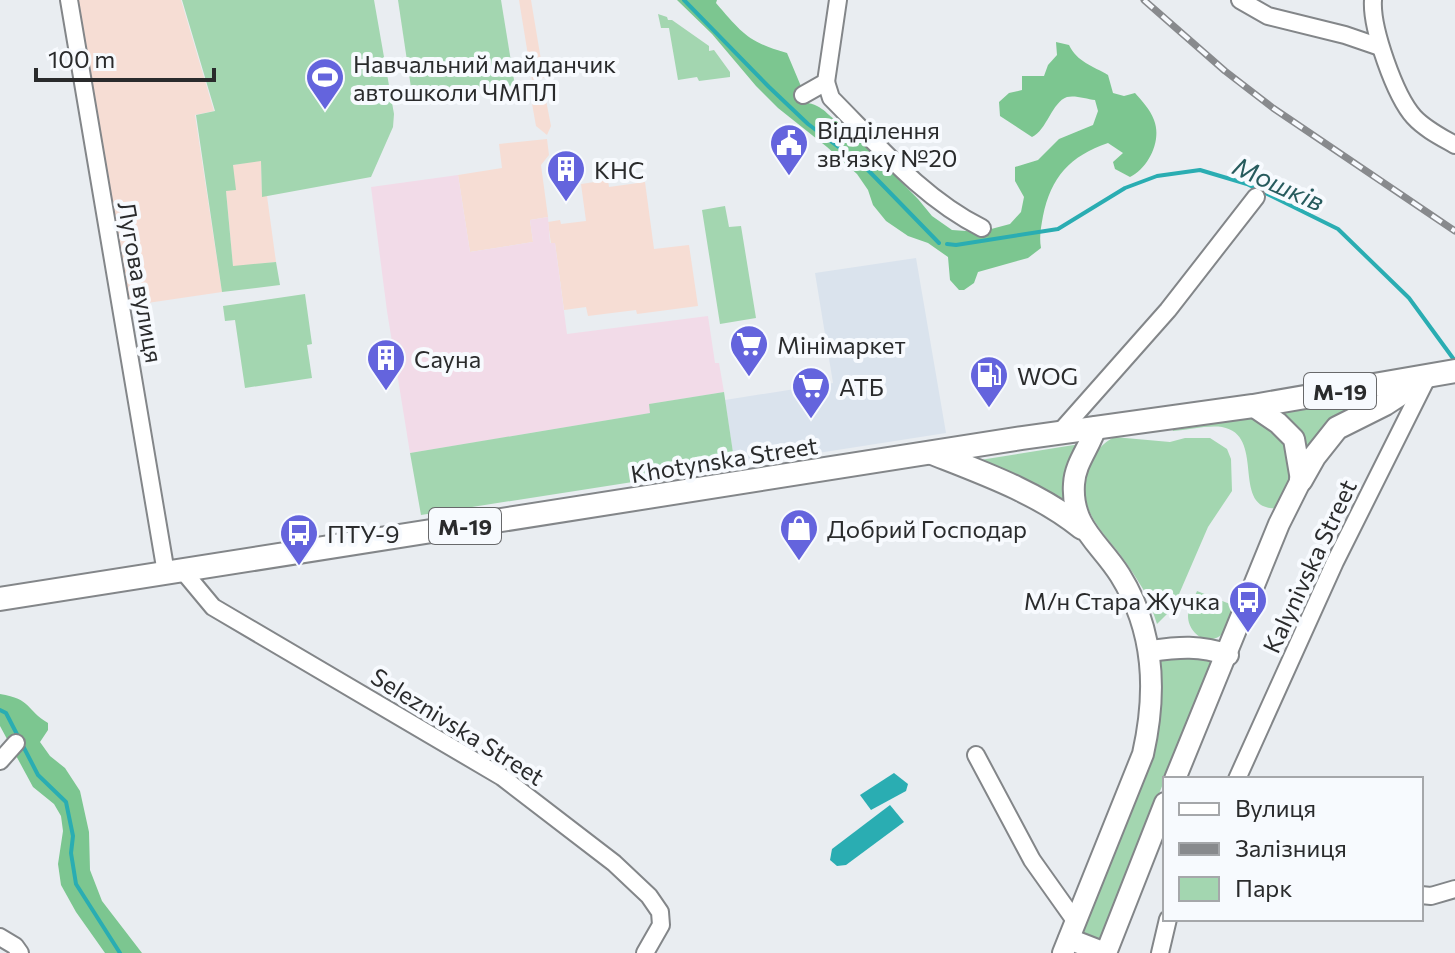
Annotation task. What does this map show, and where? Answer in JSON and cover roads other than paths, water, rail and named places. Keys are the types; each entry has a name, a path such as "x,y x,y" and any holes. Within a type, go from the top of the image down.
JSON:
{"highway":[{"name":"Khotynska Street","path":"0,599 1060,432 1253,406 1442,373"},
{"path":"1301,480 1314,457 1337,428 1442,373"},
{"path":"931,453 981,472 1042,501 1082,528"}],"main road":[{"path":"1176,777 1279,524 1301,480 1294,439 1278,423 1253,406"},
{"path":"1096,427 1091,444 1077,467 1074,496 1082,528 1120,574 1136,605 1150,651 1152,679 1149,727 1143,754 1069,938 1106,953 1163,808"},
{"path":"1150,651 1182,646 1206,647 1228,655"}],"street":[{"name":"Лугова вулиця","path":"69,0 175,572"},
{"path":"838,0 826,82 831,98 928,194 947,209 982,228"},
{"path":"1240,0 1268,16 1380,47"},
{"path":"1373,0 1372,11 1380,47 1412,115 1455,145"},
{"path":"803,95 826,82"},
{"path":"1060,432 1168,310 1256,197"},
{"name":"Kalynivska Street","path":"1238,777 1335,562 1442,373"},
{"name":"Seleznivska Street","path":"175,572 213,607 502,777 614,863 649,896 660,912 661,925 650,951"},
{"path":"0,761 16,743"},
{"path":"976,755 1069,938"},
{"path":"1423,895 1455,889"},
{"path":"1160,953 1168,921"},
{"path":"0,937 20,953"}],"water":[{"path":"894,773 908,784 906,791 871,810 860,795"},
{"path":"890,805 904,822 846,865 837,866 830,860 832,849"}],"waterway":[{"name":"Мошків","path":"684,0 769,87 808,124 865,167 939,243"},
{"name":"Мошків","path":"947,244 1058,229 1125,188 1157,176 1200,170 1247,184 1338,229 1409,298 1455,361"},
{"path":"0,710 6,713 38,775 66,802 73,836 71,853 76,884 120,953"}],"railway":[{"path":"1144,0 1225,71 1273,108 1455,231"}],"place":[{"name":"Навчальний майданчик автошколи ЧМПЛ","path":"325,111"},
{"name":"Відділення зв'язку №20","path":"789,177"},
{"name":"КНС","path":"566,203"},
{"name":"Мінімаркет","path":"749,378"},
{"name":"Сауна","path":"386,392"},
{"name":"WOG","path":"989,409"},
{"name":"АТБ","path":"811,420"},
{"name":"Добрий Господар","path":"799,562"},
{"name":"ПТУ-9","path":"299,567"},
{"name":"М/н Стара Жучка","path":"1248,634"}]}
